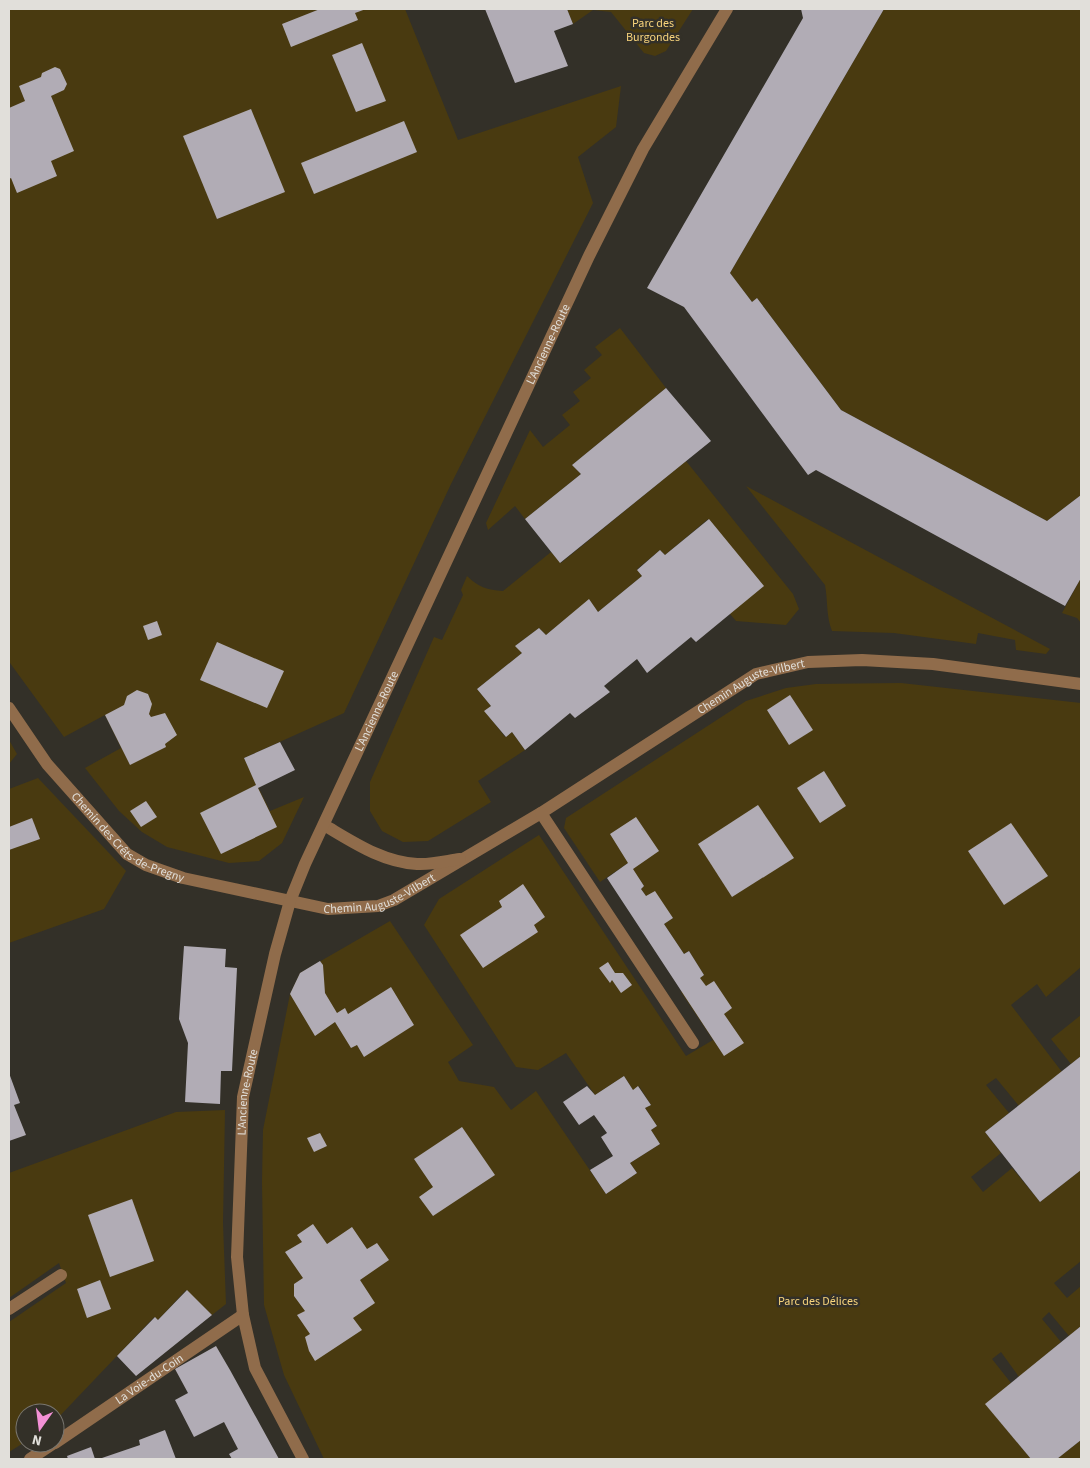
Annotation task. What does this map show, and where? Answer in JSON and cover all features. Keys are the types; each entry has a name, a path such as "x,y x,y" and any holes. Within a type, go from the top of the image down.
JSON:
{"street":[{"name":"L'Ancienne-Route","path":"303,1459 255,1368 243,1315 238,1257 243,1097 275,954 290,901 589,256 643,149 727,9"},
{"name":"Chemin Auguste-Vilbert","path":"290,901 328,909 378,906 394,900 541,813 756,674 808,662 862,660 933,664 1081,684"},
{"name":"Chemin des Crêts-de-Pregny","path":"9,708 47,764 127,854 146,865 183,878 290,901"},
{"path":"541,813 693,1043"},
{"name":"Chemin Auguste-Vilbert","path":"324,825 375,854 394,861 418,864 465,859"},
{"path":"9,1309 61,1275"},
{"name":"La Voie-du-Coin","path":"65,1436 243,1315"}],"green space":[{"path":"9,9 405,9 458,140 621,86 616,127 578,157 593,203 451,484 344,713 244,758 270,811 304,797 282,843 259,861 229,863 167,847 142,832 119,811 85,768 121,748 105,715 64,737 10,663"},
{"name":"Parc des Burgondes","path":"567,9 693,9 666,51 655,56 644,53 611,12 593,10 573,24"},
{"path":"884,9 1081,9 1081,495 1047,521 841,410 757,298 752,302 730,273"},
{"path":"620,328 666,388 572,465 581,474 525,519 515,506 488,530 486,523 530,430 543,447 570,425 562,415 580,401 573,392 591,378 584,370 602,355 595,347"},
{"path":"686,461 793,594 799,609 786,625 736,621 730,614 708,519 665,555 660,550 637,569 642,576 598,612 589,600 546,635 539,628 516,645 522,653 477,689 491,706 485,711 505,737 512,732 525,750 478,781 491,802 428,841 403,842 382,831 370,811 370,782 434,637 442,640 463,595 461,590 467,576 483,587 503,591 551,552 561,563"},
{"path":"746,486 1050,649 1046,654 1016,650 1015,640 978,633 976,644 894,633 832,631 825,585"},
{"path":"1081,578 1081,623 1077,618 1062,613"},
{"name":"Parc des Délices","path":"901,683 1081,703 1081,967 1046,997 1037,984 1011,1005 1062,1072 1019,1106 996,1078 986,1085 1009,1113 985,1132 1001,1153 971,1177 983,1192 1012,1168 1040,1202 1081,1170 1081,1261 1054,1283 1067,1298 1081,1286 1081,1326 1069,1336 1049,1312 1042,1319 1061,1342 1019,1377 1001,1352 992,1359 1011,1383 986,1404 1031,1459 324,1459 284,1375 264,1305 263,1130 290,994 300,973 390,921 473,1045 448,1062 459,1081 494,1087 511,1110 536,1091 606,1194 637,1173 630,1163 660,1144 651,1130 657,1126 645,1108 651,1105 639,1086 633,1090 624,1076 595,1095 566,1053 538,1070 516,1067 424,925 439,899 539,835 686,1056 713,1040 681,992 704,975 689,951 684,954 664,924 673,918 646,896 641,889 644,886 628,863 600,882 564,828 566,818 746,701 786,688 816,684"},
{"path":"9,740 17,754 9,764"},
{"path":"38,778 126,871 104,909 9,943 9,789"},
{"path":"1081,1015 1081,1056 1071,1064 1051,1039"},
{"path":"225,1110 223,1223 226,1304 212,1315 186,1290 158,1320 154,1317 65,1410 65,1403 15,1403 15,1448 9,1452 9,1322 66,1283 59,1263 9,1298 9,1173 176,1112"},
{"path":"1081,1440 1081,1459 1057,1459"}],"building":[{"path":"320,9 366,9 355,13 358,20 291,47 282,24"},
{"path":"485,9 567,9 573,24 554,31 568,66 515,83"},
{"path":"801,9 884,9 730,273 752,302 757,298 841,410 1047,521 1081,495 1081,578 1065,606 816,470 808,475 684,307 647,288 803,18"},
{"path":"362,43 386,101 356,112 332,55"},
{"path":"55,67 60,69 67,84 64,90 51,96 74,151 51,161 57,176 17,193 11,178 9,179 9,108 25,101 19,86 41,77 42,73"},
{"path":"251,109 285,192 217,219 183,136"},
{"path":"404,121 417,152 314,194 301,163"},
{"path":"666,388 711,441 560,563 525,519 581,474 572,465"},
{"path":"709,519 764,586 696,642 691,637 647,673 637,659 604,686 610,692 575,718 570,713 525,750 512,732 506,737 484,711 491,706 477,689 522,653 515,646 539,628 546,635 589,599 598,612 642,576 637,570 660,550 665,555"},
{"path":"157,621 162,635 148,640 143,626"},
{"path":"217,642 284,671 267,708 200,680"},
{"path":"137,690 148,694 152,704 149,714 151,717 165,713 177,735 165,744 166,747 130,765 105,715 124,705 127,696"},
{"path":"790,695 813,730 789,745 767,710"},
{"path":"280,742 295,770 258,788 277,827 221,854 200,813 256,785 244,758"},
{"path":"824,771 846,806 820,823 797,788"},
{"path":"146,801 157,817 141,827 130,811"},
{"path":"758,805 794,858 732,897 698,844"},
{"path":"636,817 659,851 633,869 644,886 641,889 646,896 655,891 673,918 664,924 684,954 689,951 704,975 700,978 706,986 714,981 732,1008 724,1014 744,1043 724,1056 607,878 628,863 610,834"},
{"path":"32,818 40,839 9,850 9,827"},
{"path":"1011,823 1048,876 1004,905 968,851"},
{"path":"523,884 545,917 534,925 538,932 483,968 460,935 502,907 499,901"},
{"path":"184,946 226,949 225,967 237,968 232,1071 221,1071 220,1104 185,1102 188,1043 179,1019"},
{"path":"320,961 323,965 325,993 337,1013 345,1008 348,1014 391,987 414,1025 364,1057 357,1045 351,1048 335,1022 315,1036 290,994 300,973"},
{"path":"608,962 615,973 623,973 632,985 621,993 612,980 610,983 599,968"},
{"path":"1081,1056 1081,1170 1040,1202 985,1132"},
{"path":"9,1073 20,1103 14,1105 26,1135 9,1141"},
{"path":"624,1076 633,1090 638,1086 651,1105 645,1108 657,1126 651,1130 660,1144 630,1163 637,1173 606,1194 590,1170 613,1156 601,1137 607,1133 594,1115 579,1125 563,1102 587,1086 595,1095"},
{"path":"462,1127 495,1175 433,1216 419,1197 433,1187 414,1159"},
{"path":"320,1133 327,1146 314,1152 307,1138"},
{"path":"132,1199 154,1261 110,1277 88,1215"},
{"path":"313,1224 327,1244 352,1227 367,1249 377,1243 389,1260 360,1280 375,1303 353,1318 362,1330 315,1361 309,1351 305,1337 310,1334 297,1315 305,1311 294,1296 294,1284 303,1278 285,1252 302,1242 297,1235"},
{"path":"100,1280 111,1309 87,1318 77,1289"},
{"path":"187,1290 212,1315 136,1376 117,1356 155,1317 158,1320"},
{"path":"1081,1326 1081,1440 1057,1459 1031,1459 985,1404"},
{"path":"216,1346 279,1459 232,1459 229,1454 238,1449 224,1422 194,1437 175,1400 188,1393 175,1369"},
{"path":"165,1430 176,1459 99,1459 140,1445 139,1440"},
{"path":"91,1447 95,1459 68,1459 67,1456"}]}
